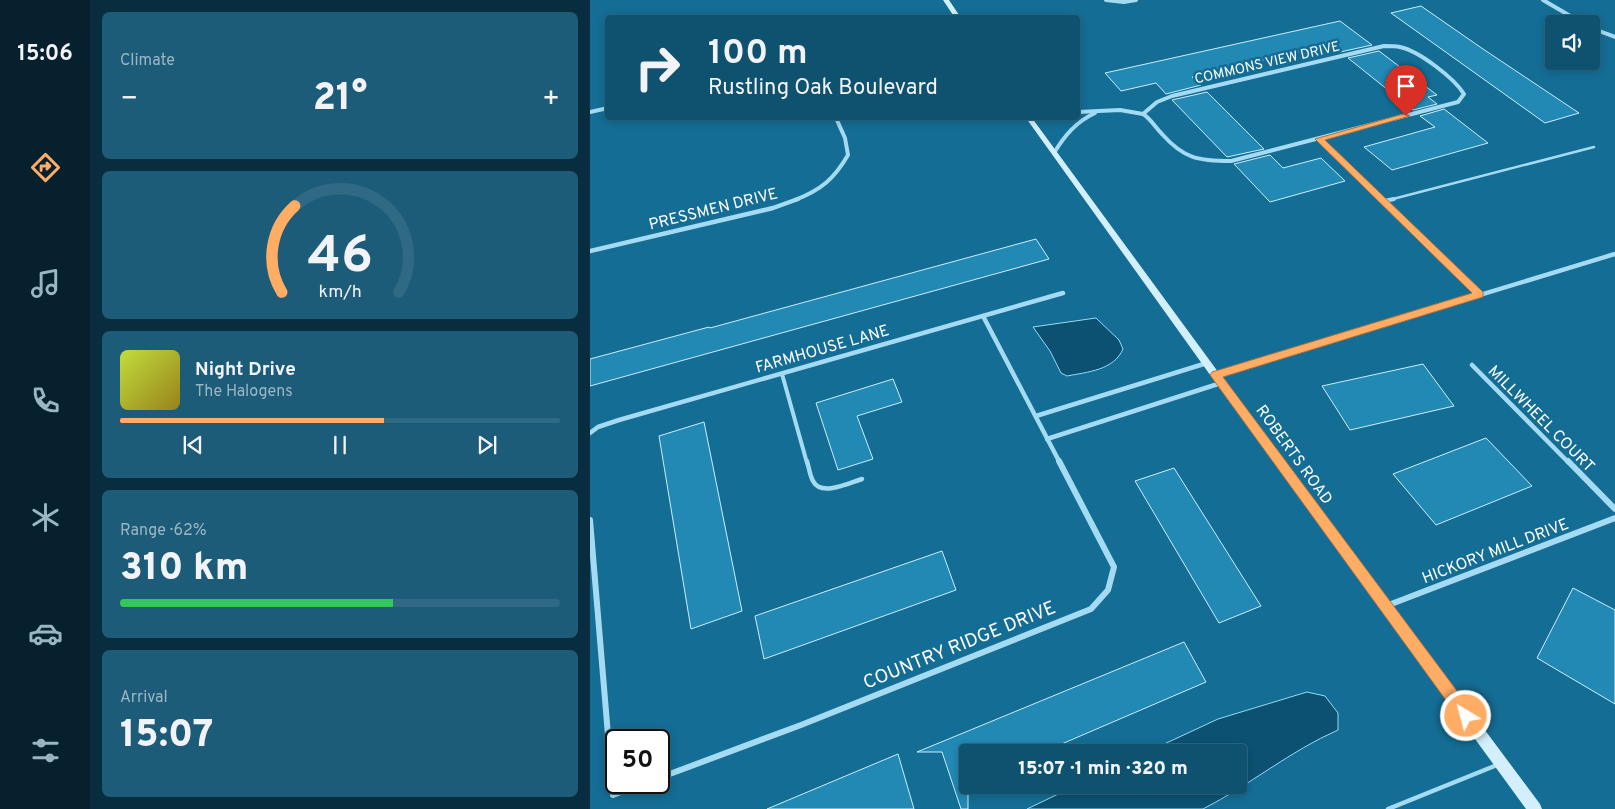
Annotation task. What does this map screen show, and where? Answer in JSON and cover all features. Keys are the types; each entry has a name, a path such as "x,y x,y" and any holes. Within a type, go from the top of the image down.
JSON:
{"main road":[{"path":"946,0 956,15"},
{"name":"ROBERTS ROAD","path":"1030,120 1218,379 1535,809"}],"street":[{"path":"1106,0 1124,2 1136,0"},
{"path":"1543,0 1569,15"},
{"path":"1600,31 1615,37"},
{"name":"COMMONS VIEW DRIVE","path":"1143,114 1158,102 1172,96 1384,46 1400,47 1414,52 1458,84 1464,94 1458,102 1319,139"},
{"path":"590,112 605,109"},
{"path":"1080,112 1127,111 1143,114 1175,150 1190,159 1208,162 1231,161 1319,139 1480,294"},
{"path":"1054,153 1066,133 1075,123 1099,112"},
{"name":"PRESSMEN DRIVE","path":"590,251 773,208 810,194 837,174 848,155 845,138 837,120"},
{"path":"1047,439 1218,379 1480,294 1615,254"},
{"name":"FARMHOUSE LANE","path":"590,434 598,427 618,420 1063,293"},
{"name":"COUNTRY RIDGE DRIVE","path":"670,774 802,725 1091,609 1108,590 1114,567 983,316"},
{"path":"1036,416 1208,363"},
{"name":"MILLWHEEL COURT","path":"1472,365 1615,509"},
{"name":"HICKORY MILL DRIVE","path":"1386,606 1615,518"},
{"path":"590,520 607,729"}],"lane":[{"path":"1384,201 1594,147"},
{"path":"782,374 813,482 819,488 829,489 862,479"},
{"path":"1388,809 1501,763"}],"water":[{"path":"1096,318 1119,340 1123,349 1119,356 1107,366 1099,369 1067,376 1061,373 1050,351 1033,327"},
{"path":"1307,692 1325,696 1338,713 1338,730 1320,738 1247,783 1247,744 1164,744 1218,719"},
{"path":"1058,794 1229,794 1203,809 1027,809"}],"building":[{"path":"1421,6 1579,113 1545,123 1391,13"},
{"path":"1340,21 1372,45 1340,52 1330,44 1192,77 1201,85 1166,94 1156,83 1121,91 1105,73"},
{"path":"1379,51 1437,95 1428,97 1437,104 1413,110 1348,58"},
{"path":"1207,92 1264,149 1227,157 1172,100"},
{"path":"1444,109 1488,143 1392,170 1364,147 1435,127 1420,116"},
{"path":"1270,155 1283,168 1321,158 1345,181 1270,202 1234,164"},
{"path":"1036,239 1049,259 590,386 590,359"},
{"path":"1423,364 1454,406 1350,430 1322,386"},
{"path":"893,379 902,402 857,416 873,459 838,470 816,403"},
{"path":"704,422 742,611 691,629 659,436"},
{"path":"1486,438 1532,486 1436,525 1393,474"},
{"path":"1174,468 1261,606 1219,623 1135,481"},
{"path":"942,551 956,590 764,659 755,616"},
{"path":"1573,588 1615,610 1615,704 1537,658"},
{"path":"1184,642 1206,682 1062,744 959,744 959,794 968,794 968,809 961,809 942,752 917,752"},
{"path":"898,754 914,809 767,809"}],"route":[{"path":"1406,116 1319,139 1480,294 1216,375 1466,716"}]}
